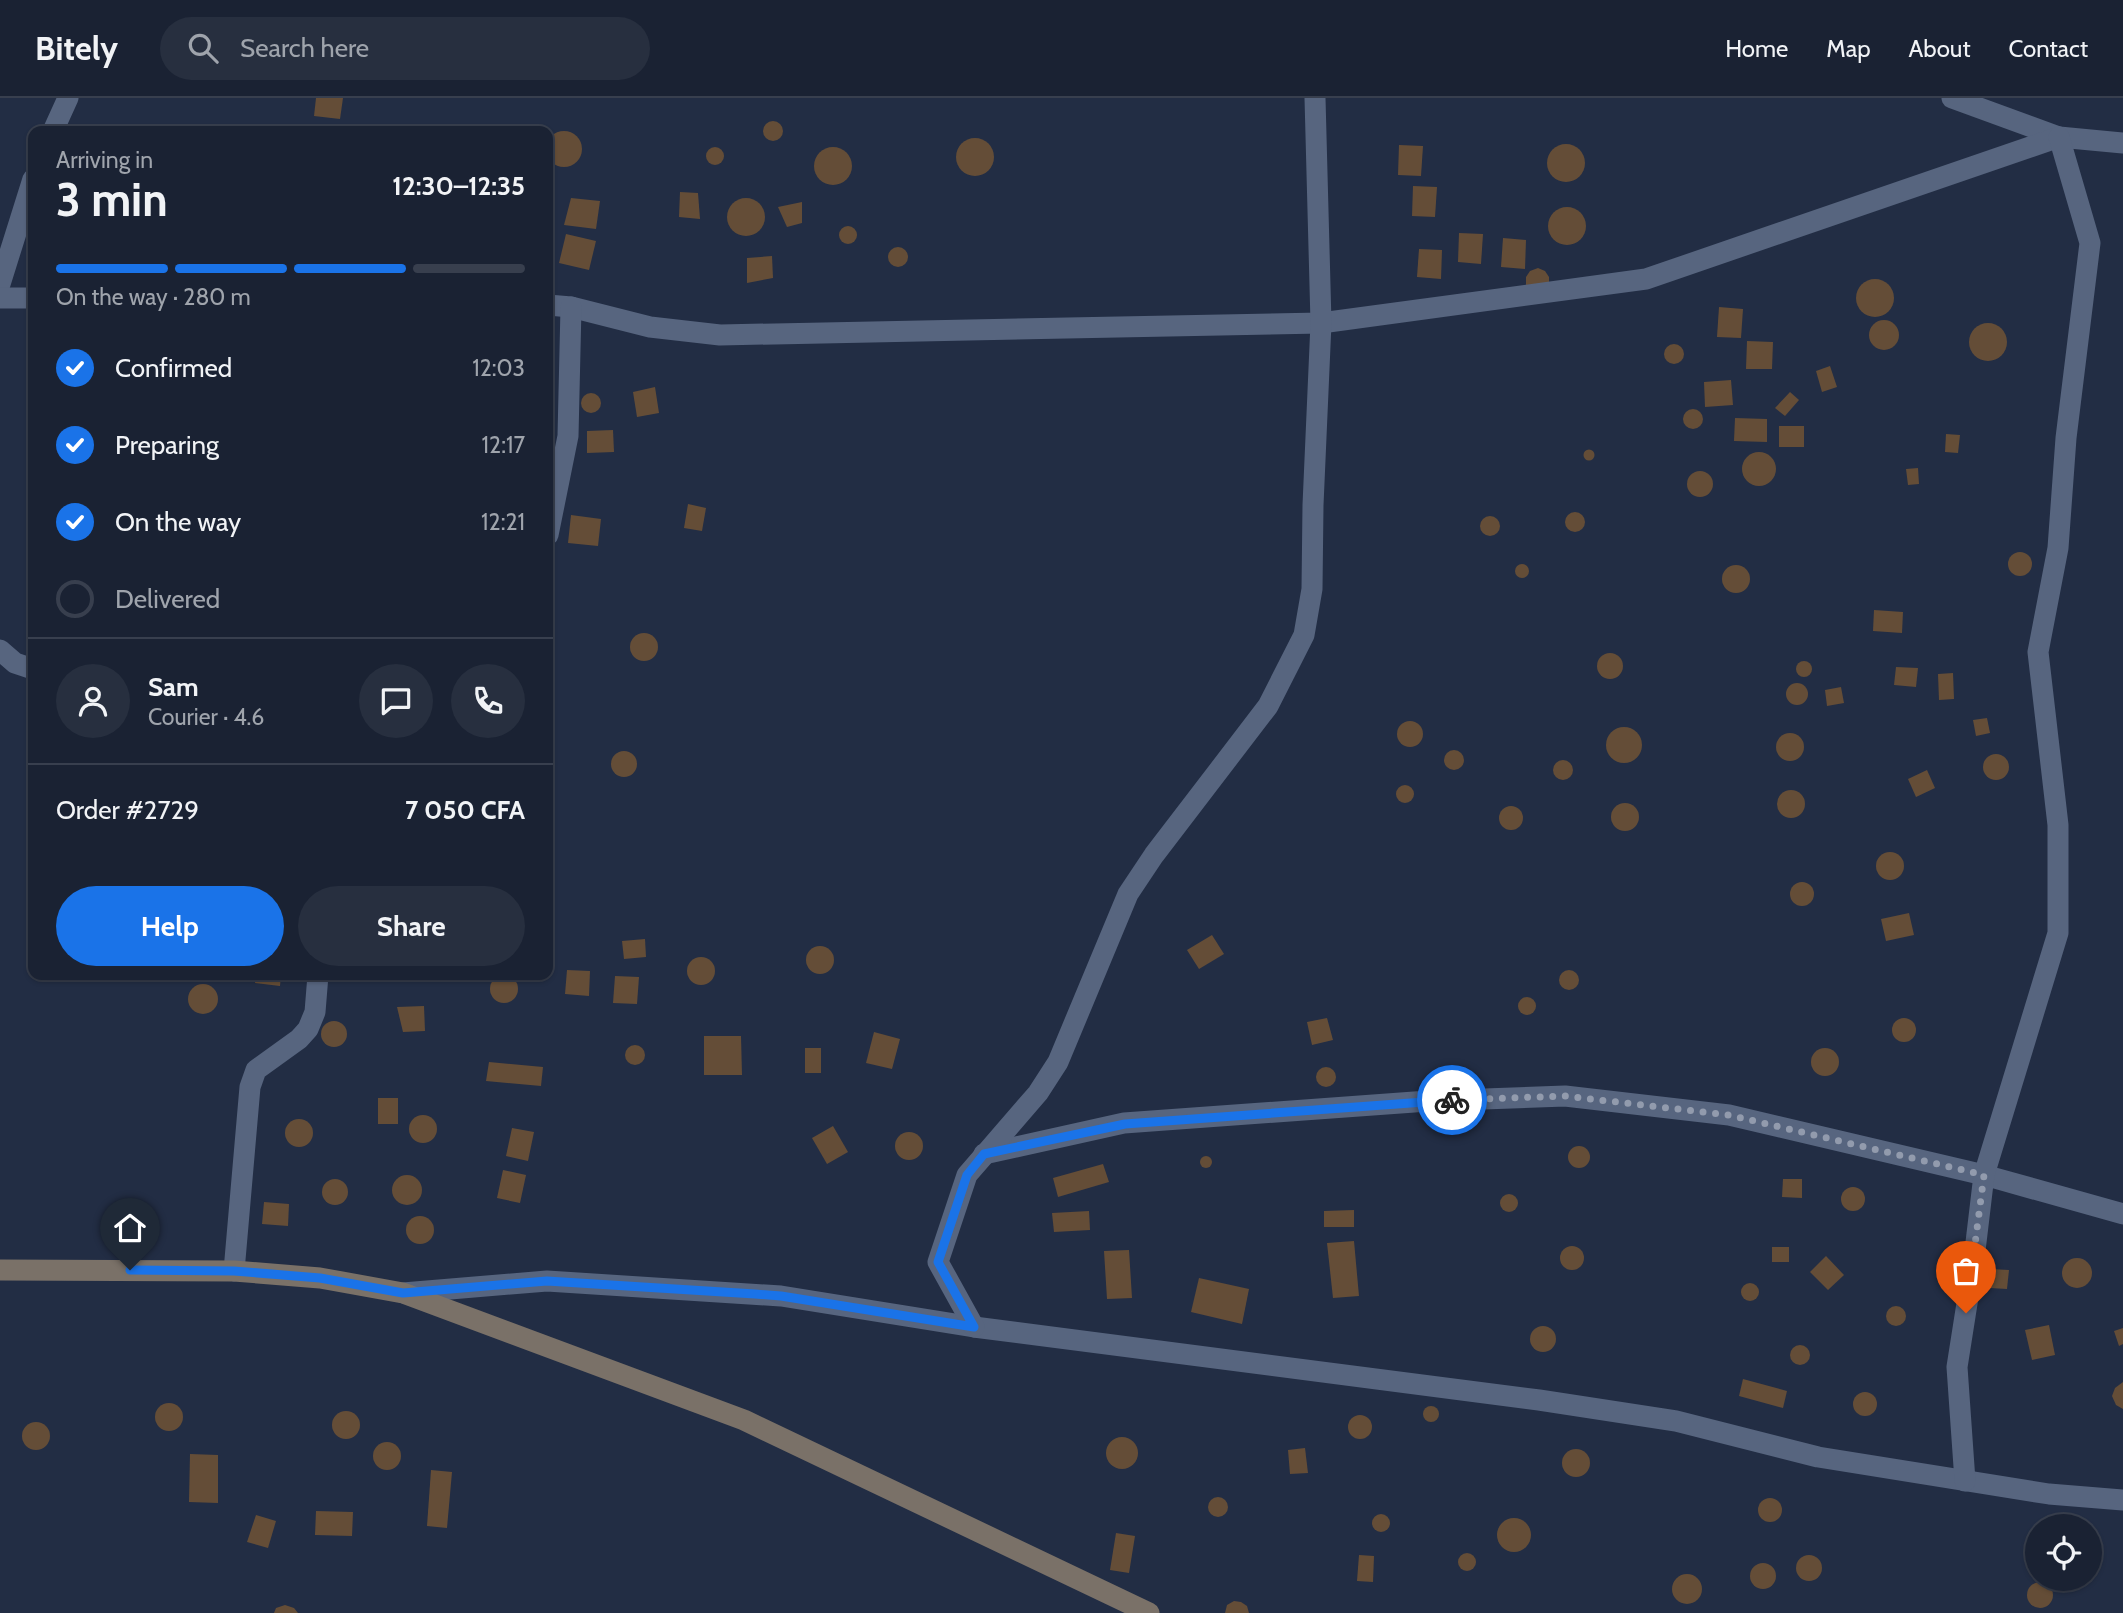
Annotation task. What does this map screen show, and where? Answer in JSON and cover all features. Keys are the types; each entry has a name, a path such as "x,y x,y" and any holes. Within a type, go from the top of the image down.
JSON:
{"main road":[{"path":"0,1270 234,1271 320,1278 403,1293 744,1420 1149,1613"}],"street":[{"path":"55,126 68,98"},
{"path":"974,1327 938,1262 967,1175 1038,1093 1058,1062 1128,894 1154,855 1268,706 1304,635 1312,589 1321,323 1315,98"},
{"path":"1952,98 2059,137 2123,143"},
{"path":"553,305 571,307 650,327 720,335 1321,323 1646,279 2059,137"},
{"path":"1965,1481 1957,1367 1984,1175 2058,933 2058,825 2038,652 2058,548 2066,439 2090,243 2059,137"},
{"path":"0,284 28,195"},
{"path":"0,298 28,298"},
{"path":"553,510 568,436 571,307"},
{"path":"0,650 15,663 28,667"},
{"path":"234,1271 250,1087 256,1070 299,1039 308,1029 315,1012 318,980"},
{"path":"984,1154 1125,1124 1428,1101 1565,1096 1729,1115 1984,1175 2123,1214"},
{"path":"403,1293 547,1281 781,1296 974,1327 1539,1400 1676,1421 1818,1457 2049,1494 2123,1500"}],"building":[{"path":"316,98 343,98 340,119 314,116"},
{"path":"773,121 780,124 783,131 780,138 773,141 766,138 763,131 766,124"},
{"path":"571,132 581,142 581,156 577,162 564,167 553,163 553,135"},
{"path":"975,138 988,144 994,157 988,170 975,176 962,170 956,157 962,144"},
{"path":"1566,144 1579,150 1585,163 1579,176 1566,182 1553,176 1547,163 1553,150"},
{"path":"1399,145 1423,146 1421,176 1398,175"},
{"path":"711,147 719,147 724,156 722,163 711,165 706,160 706,152"},
{"path":"833,147 846,153 852,166 846,179 833,185 820,179 814,166 820,153"},
{"path":"1413,186 1437,187 1435,217 1412,216"},
{"path":"680,192 698,193 700,219 679,217"},
{"path":"571,198 600,201 596,229 564,225"},
{"path":"746,198 759,204 765,217 759,230 746,236 733,230 727,217 733,204"},
{"path":"802,202 802,223 787,227 778,207"},
{"path":"1567,207 1580,213 1586,226 1580,239 1567,245 1554,239 1548,226 1554,213"},
{"path":"848,226 854,229 857,235 854,241 848,244 842,241 839,235 842,229"},
{"path":"1459,233 1483,234 1481,264 1458,262"},
{"path":"566,234 596,241 589,270 559,263"},
{"path":"1503,238 1526,240 1525,269 1501,267"},
{"path":"898,247 905,250 908,257 905,264 898,267 891,264 888,257 891,250"},
{"path":"1419,249 1442,250 1441,279 1417,277"},
{"path":"772,256 773,278 747,283 747,258"},
{"path":"1538,268 1545,271 1549,284 1526,285 1526,277 1530,271"},
{"path":"1875,279 1888,285 1894,298 1888,311 1875,317 1862,311 1856,298 1862,285"},
{"path":"1719,307 1743,309 1741,338 1717,337"},
{"path":"1884,320 1894,325 1899,335 1894,345 1884,350 1874,345 1869,335 1874,325"},
{"path":"1988,323 2001,329 2007,342 2001,355 1988,361 1975,355 1969,342 1975,329"},
{"path":"1747,341 1773,342 1772,369 1746,369"},
{"path":"1674,344 1681,347 1684,354 1681,361 1674,364 1667,361 1664,354 1667,347"},
{"path":"1830,366 1837,387 1822,392 1816,371"},
{"path":"1731,380 1733,405 1705,407 1704,382"},
{"path":"655,387 659,413 637,417 633,392"},
{"path":"1790,392 1799,400 1785,416 1775,408"},
{"path":"591,393 598,396 601,403 598,410 591,413 584,410 581,403 584,396"},
{"path":"1693,409 1700,412 1703,419 1700,426 1693,429 1686,426 1683,419 1686,412"},
{"path":"1735,418 1767,419 1767,442 1734,441"},
{"path":"1779,426 1804,426 1804,447 1779,447"},
{"path":"613,430 614,452 587,453 587,431"},
{"path":"1946,434 1960,435 1958,453 1945,452"},
{"path":"1589,450 1593,451 1593,459 1589,460 1585,459 1584,455 1585,451"},
{"path":"1759,452 1771,457 1776,469 1771,481 1759,486 1747,481 1742,469 1747,457"},
{"path":"1918,468 1919,484 1908,485 1906,469"},
{"path":"1700,471 1709,475 1713,484 1709,493 1700,497 1691,493 1687,484 1691,475"},
{"path":"688,504 706,508 702,531 684,528"},
{"path":"1575,512 1582,515 1585,522 1582,529 1575,532 1568,529 1565,522 1568,515"},
{"path":"571,515 601,519 598,546 568,543"},
{"path":"1490,516 1497,519 1500,526 1497,533 1490,536 1483,533 1480,526 1483,519"},
{"path":"2020,552 2031,559 2032,564 2025,575 2020,576 2009,569 2008,564 2015,553"},
{"path":"1519,564 1525,564 1529,571 1525,578 1519,578 1515,574 1515,568"},
{"path":"1736,565 1746,569 1750,579 1746,589 1736,593 1726,589 1722,579 1726,569"},
{"path":"1874,610 1903,612 1902,633 1873,631"},
{"path":"644,633 654,637 658,647 654,657 644,661 634,657 630,647 634,637"},
{"path":"1610,653 1619,657 1623,666 1619,675 1610,679 1601,675 1597,666 1601,657"},
{"path":"1804,661 1810,663 1810,675 1804,677 1798,675 1796,669 1798,663"},
{"path":"1896,667 1918,668 1916,687 1894,685"},
{"path":"1953,673 1954,699 1939,700 1938,674"},
{"path":"1797,683 1805,686 1808,694 1805,702 1797,705 1789,702 1786,694 1789,686"},
{"path":"1841,687 1844,703 1827,706 1825,690"},
{"path":"1987,718 1990,733 1976,736 1973,720"},
{"path":"1410,721 1419,725 1423,734 1419,743 1410,747 1401,743 1397,734 1401,725"},
{"path":"1624,727 1637,732 1642,745 1637,758 1624,763 1611,758 1606,745 1611,732"},
{"path":"1790,733 1800,737 1804,747 1800,757 1790,761 1780,757 1776,747 1780,737"},
{"path":"1454,750 1461,753 1464,760 1461,767 1454,770 1447,767 1444,760 1447,753"},
{"path":"624,751 633,755 637,764 633,773 624,777 615,773 611,764 615,755"},
{"path":"1996,754 2005,758 2009,767 2005,776 1996,780 1987,776 1983,767 1987,758"},
{"path":"1563,760 1570,763 1573,770 1570,777 1563,780 1556,777 1553,770 1556,763"},
{"path":"1927,770 1935,788 1916,797 1908,779"},
{"path":"1405,785 1411,788 1414,794 1411,800 1405,803 1399,800 1396,794 1399,788"},
{"path":"1791,790 1801,794 1805,804 1801,814 1791,818 1781,814 1777,804 1781,794"},
{"path":"1625,803 1635,807 1639,817 1635,827 1625,831 1615,827 1611,817 1615,807"},
{"path":"1511,806 1520,809 1523,818 1520,827 1511,830 1502,827 1499,818 1502,809"},
{"path":"1890,852 1900,856 1904,866 1900,876 1890,880 1880,876 1876,866 1880,856"},
{"path":"1802,882 1813,889 1814,894 1807,905 1802,906 1791,899 1790,894 1797,883"},
{"path":"1909,913 1914,935 1886,941 1881,919"},
{"path":"1212,935 1224,954 1199,969 1187,950"},
{"path":"645,939 646,957 624,959 622,941"},
{"path":"820,946 830,950 834,960 830,970 820,974 810,970 806,960 810,950"},
{"path":"701,957 711,961 715,971 711,981 701,985 691,981 687,971 691,961"},
{"path":"567,970 590,971 589,996 565,994"},
{"path":"1569,970 1576,973 1579,980 1576,987 1569,990 1562,987 1559,980 1562,973"},
{"path":"615,976 639,977 637,1004 613,1003"},
{"path":"255,980 281,980 280,986 255,983"},
{"path":"493,980 515,980 517,994 509,1002 499,1002 491,994"},
{"path":"203,984 214,988 218,999 214,1010 203,1014 192,1010 188,999 192,988"},
{"path":"1523,997 1531,997 1536,1006 1534,1013 1523,1015 1518,1010 1518,1002"},
{"path":"424,1006 425,1031 403,1032 397,1007"},
{"path":"1327,1018 1333,1040 1312,1045 1307,1022"},
{"path":"1904,1018 1913,1021 1916,1030 1913,1039 1904,1042 1895,1039 1892,1030 1895,1021"},
{"path":"334,1021 343,1025 347,1034 343,1043 334,1047 325,1043 321,1034 325,1025"},
{"path":"874,1032 900,1039 892,1069 866,1063"},
{"path":"704,1036 741,1036 742,1075 704,1075"},
{"path":"635,1045 642,1048 645,1055 642,1062 635,1065 628,1062 625,1055 628,1048"},
{"path":"805,1048 821,1048 821,1073 805,1073"},
{"path":"1825,1048 1835,1052 1839,1062 1835,1072 1825,1076 1815,1072 1811,1062 1815,1052"},
{"path":"489,1062 543,1067 541,1086 486,1081"},
{"path":"1326,1067 1333,1070 1336,1077 1333,1084 1326,1087 1319,1084 1316,1077 1319,1070"},
{"path":"378,1098 398,1098 398,1124 378,1124"},
{"path":"423,1115 433,1119 437,1129 433,1139 423,1143 413,1139 409,1129 413,1119"},
{"path":"299,1119 309,1123 313,1133 309,1143 299,1147 289,1143 285,1133 289,1123"},
{"path":"833,1126 848,1152 827,1164 812,1138"},
{"path":"512,1128 534,1132 528,1161 506,1156"},
{"path":"909,1132 919,1136 923,1146 919,1156 909,1160 899,1156 895,1146 899,1136"},
{"path":"1579,1146 1589,1153 1590,1157 1583,1167 1579,1168 1569,1161 1568,1157 1575,1147"},
{"path":"1201,1157 1211,1157 1211,1167 1201,1167"},
{"path":"1103,1164 1109,1182 1058,1197 1053,1178"},
{"path":"503,1170 526,1175 520,1203 497,1198"},
{"path":"407,1175 413,1176 421,1184 421,1196 413,1204 407,1205 401,1204 393,1196 392,1190 393,1184 401,1176"},
{"path":"335,1179 344,1183 348,1192 344,1201 335,1205 326,1201 322,1192 326,1183"},
{"path":"1783,1179 1802,1179 1802,1198 1782,1197"},
{"path":"1853,1187 1862,1190 1865,1199 1862,1208 1853,1211 1844,1208 1841,1199 1844,1190"},
{"path":"1505,1194 1513,1194 1518,1203 1516,1210 1505,1212 1500,1207 1500,1199"},
{"path":"264,1202 289,1204 288,1226 262,1224"},
{"path":"1354,1210 1354,1227 1324,1227 1324,1211"},
{"path":"1089,1211 1090,1230 1054,1232 1052,1213"},
{"path":"420,1216 430,1220 434,1230 430,1240 420,1244 410,1240 406,1230 410,1220"},
{"path":"1354,1241 1359,1296 1333,1298 1327,1243"},
{"path":"1572,1246 1583,1253 1584,1258 1577,1269 1572,1270 1561,1263 1560,1258 1567,1247"},
{"path":"1772,1247 1789,1247 1789,1262 1772,1262"},
{"path":"1129,1250 1132,1298 1107,1299 1104,1251"},
{"path":"1826,1256 1844,1275 1828,1290 1810,1272"},
{"path":"2077,1258 2087,1263 2092,1273 2087,1283 2077,1288 2067,1283 2062,1273 2067,1263"},
{"path":"1991,1269 2009,1270 2007,1289 1990,1288"},
{"path":"1199,1278 1249,1289 1242,1324 1191,1312"},
{"path":"1750,1283 1756,1286 1759,1292 1756,1298 1750,1301 1744,1298 1741,1292 1744,1286"},
{"path":"1896,1306 1903,1309 1906,1316 1903,1323 1896,1326 1889,1323 1886,1316 1889,1309"},
{"path":"2049,1325 2055,1355 2032,1360 2025,1330"},
{"path":"1543,1326 1552,1330 1556,1339 1552,1348 1543,1352 1534,1348 1530,1339 1534,1330"},
{"path":"2123,1328 2123,1344 2119,1346 2114,1331"},
{"path":"1800,1345 1807,1348 1810,1355 1807,1362 1800,1365 1793,1362 1790,1355 1793,1348"},
{"path":"1743,1379 1787,1391 1783,1408 1739,1396"},
{"path":"2123,1382 2123,1409 2116,1405 2112,1396 2115,1388"},
{"path":"1860,1392 1870,1392 1877,1399 1877,1409 1870,1416 1860,1416 1853,1409 1853,1399"},
{"path":"169,1403 179,1407 183,1417 179,1427 169,1431 159,1427 155,1417 159,1407"},
{"path":"1431,1406 1439,1414 1431,1422 1423,1414"},
{"path":"346,1411 356,1415 360,1425 356,1435 346,1439 336,1435 332,1425 336,1415"},
{"path":"1360,1415 1368,1419 1372,1427 1368,1435 1360,1439 1352,1435 1348,1427 1352,1419"},
{"path":"36,1422 46,1426 50,1436 46,1446 36,1450 26,1446 22,1436 26,1426"},
{"path":"1122,1437 1133,1442 1138,1453 1133,1464 1122,1469 1111,1464 1106,1453 1111,1442"},
{"path":"387,1442 397,1446 401,1456 397,1466 387,1470 377,1466 373,1456 377,1446"},
{"path":"1305,1448 1308,1473 1290,1474 1288,1450"},
{"path":"1576,1449 1586,1453 1590,1463 1586,1473 1576,1477 1566,1473 1562,1463 1566,1453"},
{"path":"190,1454 218,1455 218,1503 189,1502"},
{"path":"431,1470 452,1472 447,1528 427,1526"},
{"path":"1218,1497 1225,1500 1228,1507 1225,1514 1218,1517 1211,1514 1208,1507 1211,1500"},
{"path":"1770,1498 1781,1505 1782,1510 1775,1521 1770,1522 1759,1515 1758,1510 1765,1499"},
{"path":"316,1511 353,1512 352,1536 315,1535"},
{"path":"1381,1514 1387,1517 1390,1523 1387,1529 1381,1532 1375,1529 1372,1523 1375,1517"},
{"path":"256,1515 276,1521 268,1548 247,1542"},
{"path":"1514,1518 1526,1523 1531,1535 1526,1547 1514,1552 1502,1547 1497,1535 1502,1523"},
{"path":"1116,1533 1135,1536 1129,1573 1110,1570"},
{"path":"1463,1553 1471,1553 1476,1562 1474,1569 1463,1571 1458,1566 1458,1558"},
{"path":"1359,1555 1374,1556 1373,1582 1357,1581"},
{"path":"1809,1555 1818,1559 1822,1568 1818,1577 1809,1581 1800,1577 1796,1568 1800,1559"},
{"path":"1763,1563 1772,1567 1776,1576 1772,1585 1763,1589 1754,1585 1750,1576 1754,1567"},
{"path":"1687,1574 1698,1578 1702,1589 1698,1600 1687,1604 1676,1600 1672,1589 1676,1578"},
{"path":"2028,1591 2052,1591 2050,1605 2040,1608 2030,1605"},
{"path":"1234,1601 1247,1606 1249,1613 1225,1613 1227,1605"},
{"path":"285,1605 294,1608 298,1613 274,1613 276,1608"}],"way so far":[{"path":"1452,1100 1565,1096 1729,1115 1984,1175 1966,1313"}],"route":[{"path":"130,1270 234,1271 320,1278 403,1293 547,1281 755,1294 974,1327 938,1262 967,1175 984,1154 1125,1124 1452,1100"}]}
